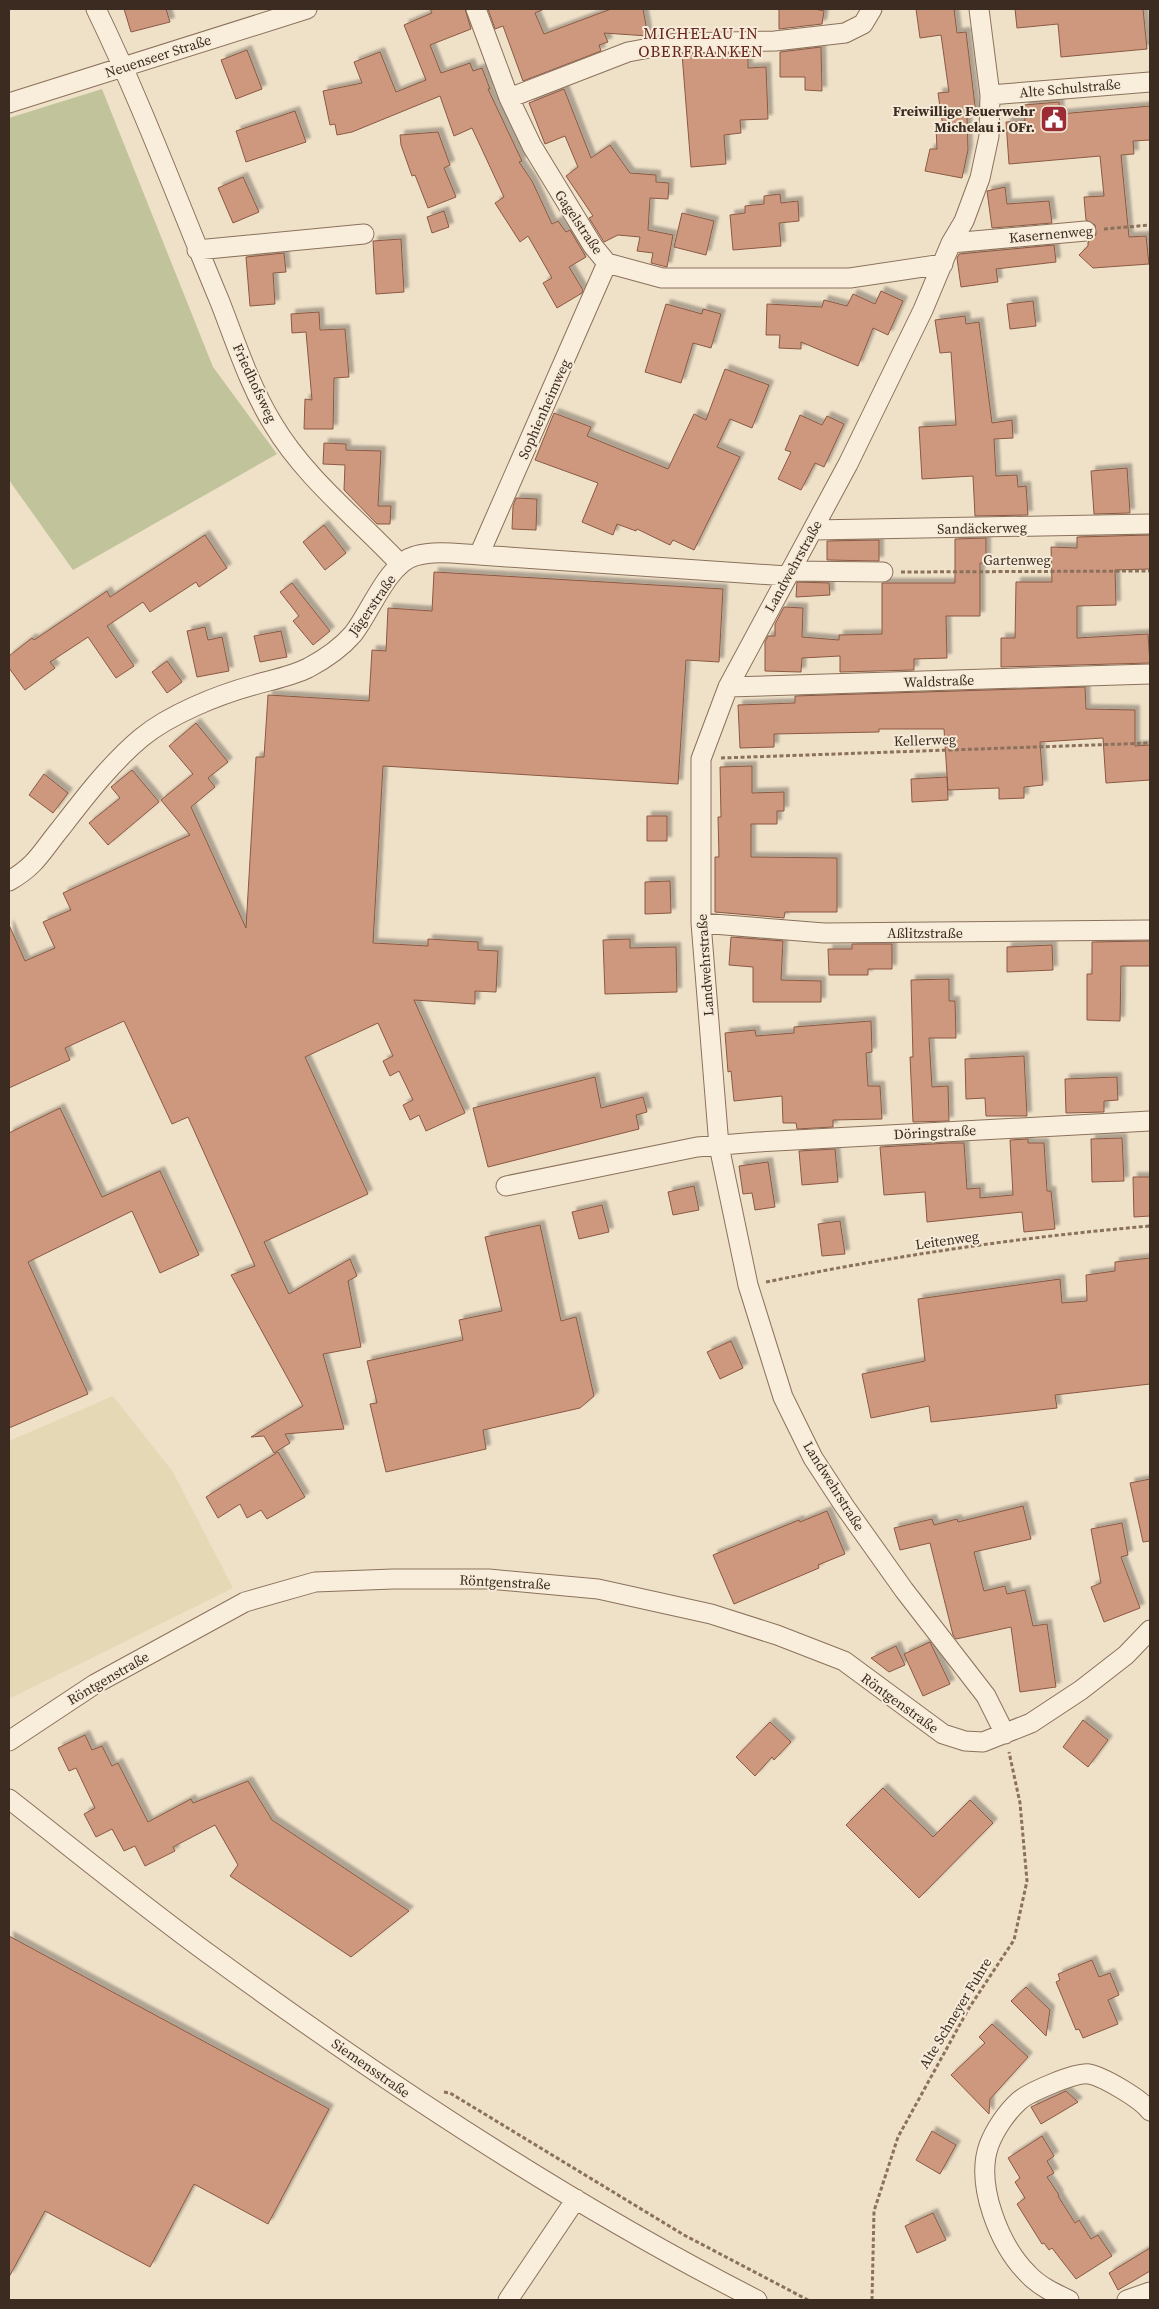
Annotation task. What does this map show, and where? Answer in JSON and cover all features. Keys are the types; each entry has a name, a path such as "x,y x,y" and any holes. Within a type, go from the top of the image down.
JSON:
{"street":[{"name":"Friedhofsweg","path":"96,9 124,66 253,383 273,424 326,490 400,564"},
{"name":"Neuenseer Straße","path":"9,103 307,9"},
{"name":"Gagelstraße","path":"476,9 508,98 532,146 593,246 607,263 662,278 850,278 943,264"},
{"path":"508,98 637,50 676,43 775,41 845,34 863,24 872,9"},
{"name":"Landwehrstraße","path":"979,9 990,95 990,136 980,178 964,222 952,242 861,438 728,687 701,759 701,923 719,1146 748,1285 783,1397 812,1458 899,1582 986,1696 1005,1734"},
{"name":"Alte Schulstraße","path":"990,95 1150,82"},
{"name":"Kasernenweg","path":"952,242 1086,231"},
{"path":"198,250 364,234"},
{"name":"Sophienheimweg","path":"479,555 607,263"},
{"name":"Sandäckerweg","path":"813,530 1150,524"},
{"name":"Jägerstraße","path":"9,881 22,874 39,859 60,829 109,771 142,737 182,712 249,686 306,669 336,652 354,633 400,564 414,556 435,553 479,555 788,574"},
{"path":"788,574 883,572"},
{"name":"Waldstraße","path":"728,687 1150,674"},
{"name":"Aßlitzstraße","path":"701,923 824,933 1150,930"},
{"name":"Döringstraße","path":"719,1146 797,1139 1150,1122"},
{"path":"506,1186 697,1147 719,1146"},
{"name":"Röntgenstraße","path":"9,1741 95,1684 245,1602 315,1582 393,1578 489,1579 598,1589 710,1614 777,1635 844,1661 943,1734 965,1742 983,1742 1031,1723 1081,1690 1126,1655 1150,1630"},
{"name":"Siemensstraße","path":"9,1799 228,1968 401,2089 635,2234 757,2300"},
{"path":"1069,2300 1046,2288 1027,2274 1003,2239 996,2224 987,2190 985,2166 989,2145 1007,2114 1021,2099 1072,2076 1089,2074 1144,2102 1150,2111"},
{"path":"508,2300 576,2199"},
{"path":"1127,2300 1150,2292"}],"path":[{"name":"Kasernenweg","path":"1086,231 1150,225"},
{"name":"Gartenweg","path":"883,572 1150,571"},
{"name":"Kellerweg","path":"701,759 1150,743"},
{"name":"Leitenweg","path":"748,1285 842,1266 1095,1231 1150,1226"},
{"name":"Alte Schneyer Fuhre","path":"872,2300 874,2211 898,2137 969,2008 1014,1940 1027,1881 1020,1803 1005,1734"},
{"path":"440,2092 450,2093 684,2235 808,2300"}],"shaded area":[{"path":"113,1396 173,1472 233,1588 9,1699 9,1441"}],"green space":[{"path":"102,89 213,367 277,454 73,570 9,480 9,118"}],"building":[{"path":"124,9 166,9 170,22 131,32"},
{"path":"430,9 465,9 471,29 430,45 441,73 470,63 473,71 482,68 490,89 488,89 522,161 519,162 532,181 552,224 558,221 566,232 570,230 586,257 569,267 583,290 582,293 557,308 543,283 552,278 528,236 520,242 495,203 504,197 472,128 454,136 440,96 352,132 337,135 335,124 330,125 323,91 362,83 354,62 380,52 396,92 426,80 404,25 432,13"},
{"path":"488,9 544,9 535,13 544,34 611,9 643,9 648,36 604,33 608,42 599,45 601,51 523,81 503,26 495,29"},
{"path":"779,9 815,9 824,11 822,24 779,29"},
{"path":"916,9 954,9 957,33 966,32 976,114 967,115 968,150 962,178 925,171 930,149 937,149 936,127 943,127 938,93 949,92 941,35 920,38"},
{"path":"1015,9 1143,9 1147,49 1061,57 1058,24 1017,28"},
{"path":"821,47 822,91 805,90 805,77 780,77 780,52"},
{"path":"247,50 262,89 236,99 221,60"},
{"path":"748,53 748,68 766,67 768,119 740,120 741,133 724,135 726,164 691,167 682,54"},
{"path":"564,89 591,158 610,145 630,173 656,175 656,182 669,183 668,199 650,198 648,230 673,235 667,267 651,263 653,253 637,251 640,237 618,235 604,242 589,218 593,216 566,176 578,167 565,136 545,144 529,103"},
{"path":"1059,102 1060,114 1150,106 1150,140 1133,141 1134,154 1121,155 1129,237 1146,236 1149,264 1093,268 1079,255 1088,246 1088,242 1096,235 1095,225 1086,220 1084,197 1104,196 1100,156 1009,164 1006,122 1025,121 1024,105"},
{"path":"295,111 306,142 246,162 236,131"},
{"path":"438,132 450,165 444,168 456,197 428,208 415,175 412,176 401,145 400,135"},
{"path":"243,177 259,212 233,223 218,188"},
{"path":"1005,187 1007,204 1049,201 1052,223 992,228 987,191"},
{"path":"780,194 781,203 798,201 799,221 779,223 781,246 733,250 730,215 745,213 745,206 764,204 764,196"},
{"path":"444,211 449,227 432,233 427,217"},
{"path":"682,213 714,221 706,255 674,247"},
{"path":"401,239 404,292 376,294 373,241"},
{"path":"1054,245 1056,262 996,269 998,282 961,287 957,258 959,254"},
{"path":"284,253 286,272 273,273 275,304 250,306 246,257"},
{"path":"881,291 903,301 888,335 873,328 858,366 801,342 801,349 779,348 780,335 766,335 767,304 822,307 824,300 847,306 853,294 875,304"},
{"path":"1033,301 1036,326 1010,329 1007,304"},
{"path":"666,304 702,314 703,309 721,314 711,348 693,343 681,383 645,372"},
{"path":"319,312 320,330 345,329 349,377 334,378 333,429 304,429 305,399 312,400 306,332 292,333 291,314"},
{"path":"965,316 966,324 979,322 992,423 1012,420 1013,438 994,439 996,476 1017,475 1018,487 1026,486 1028,515 975,516 973,476 922,479 919,427 956,425 951,352 940,353 935,320"},
{"path":"725,369 769,385 752,428 730,419 717,447 740,457 694,550 673,540 670,545 637,529 636,531 617,524 613,535 582,522 598,483 535,460 554,413 591,427 587,436 668,469 694,414 706,420"},
{"path":"800,415 822,425 827,416 844,424 824,467 815,463 801,490 778,479 791,452 785,450"},
{"path":"324,443 346,444 346,450 381,451 378,506 391,506 390,524 377,524 344,490 345,465 323,464"},
{"path":"1127,468 1130,513 1094,514 1091,471"},
{"path":"516,498 537,499 536,530 512,529 513,506"},
{"path":"324,525 346,553 325,570 303,542"},
{"path":"205,535 227,568 199,587 196,582 150,612 143,602 107,626 134,666 116,678 88,637 50,662 55,668 25,690 9,668 9,656 32,638 34,640 107,591 110,597"},
{"path":"1150,535 1150,569 1115,570 1116,605 1077,606 1077,638 1148,634 1150,663 1001,667 1001,638 1015,638 1016,582 1052,582 1051,547 1077,548 1077,537"},
{"path":"986,538 986,563 980,563 980,616 946,616 947,658 914,659 914,670 840,672 840,656 802,658 801,672 765,671 765,642 768,636 775,636 775,624 784,607 803,608 802,637 839,640 839,635 882,634 882,583 955,583 955,539"},
{"path":"879,540 879,561 827,560 827,541"},
{"path":"434,572 723,589 719,662 686,660 678,784 383,766 373,943 428,946 428,939 478,942 478,950 498,951 496,992 475,991 475,1004 414,1000 465,1113 426,1131 419,1115 410,1120 403,1105 413,1100 399,1071 390,1076 383,1061 393,1056 378,1023 305,1057 368,1194 264,1242 289,1294 350,1259 357,1276 348,1281 361,1347 323,1354 344,1429 285,1434 290,1443 274,1453 264,1436 251,1437 303,1406 231,1275 255,1266 188,1117 172,1124 124,1021 65,1048 70,1060 9,1088 9,925 25,961 55,948 43,922 71,910 63,893 190,835 161,800 193,774 169,746 196,723 228,762 208,778 215,787 191,807 246,928 256,757 264,757 268,695 369,701 372,650 386,651 388,608 432,611"},
{"path":"797,582 829,583 830,595 796,597"},
{"path":"292,583 330,631 313,645 293,621 299,616 280,592"},
{"path":"205,627 208,640 222,637 229,671 197,677 187,631"},
{"path":"281,631 287,657 260,662 254,636"},
{"path":"167,661 182,682 167,693 152,672"},
{"path":"1085,687 1086,709 1135,710 1135,746 1150,745 1150,780 1106,783 1103,738 1040,742 1043,785 1024,787 1024,798 999,799 999,788 948,790 944,729 879,729 879,732 774,734 774,747 740,748 738,705 795,703 795,696"},
{"path":"752,766 752,793 784,792 784,811 777,811 777,824 751,824 751,857 837,858 837,912 785,912 784,918 715,912 715,857 719,857 718,817 721,817 720,767"},
{"path":"132,770 159,802 108,845 89,823 120,798 111,787"},
{"path":"44,774 68,793 53,813 29,795"},
{"path":"947,777 948,800 912,802 911,779"},
{"path":"647,816 667,816 667,841 647,841"},
{"path":"670,881 671,913 645,914 645,882"},
{"path":"731,937 783,941 781,980 821,981 821,1002 753,1002 753,967 729,965"},
{"path":"630,939 630,948 676,947 677,992 605,994 603,940"},
{"path":"1150,941 1150,966 1121,966 1120,1021 1087,1020 1087,974 1092,974 1092,942"},
{"path":"852,944 892,944 892,969 868,969 868,975 829,975 828,949 852,949"},
{"path":"1052,945 1053,970 1007,972 1007,947"},
{"path":"949,979 949,1001 955,1001 956,1038 929,1038 932,1087 948,1086 949,1121 913,1122 910,1057 913,1057 911,980"},
{"path":"871,1021 872,1052 866,1053 868,1086 880,1086 882,1119 833,1120 833,1127 797,1129 796,1123 783,1123 782,1096 734,1101 731,1071 728,1072 725,1033 755,1030 756,1036 794,1033 794,1027"},
{"path":"1024,1056 1027,1116 986,1116 985,1098 966,1099 965,1059"},
{"path":"595,1077 601,1108 643,1097 647,1112 636,1115 639,1129 488,1167 473,1108"},
{"path":"1117,1077 1118,1100 1104,1101 1104,1112 1066,1113 1065,1079"},
{"path":"60,1108 102,1197 160,1171 199,1255 160,1273 132,1211 28,1262 88,1394 9,1428 9,1133"},
{"path":"1122,1138 1124,1181 1092,1182 1091,1139"},
{"path":"1028,1139 1028,1143 1044,1143 1047,1191 1051,1191 1055,1229 1024,1232 1022,1212 927,1222 925,1192 884,1195 880,1147 964,1143 967,1189 980,1188 980,1198 1013,1195 1010,1140"},
{"path":"835,1149 838,1182 802,1185 799,1151"},
{"path":"768,1162 775,1207 755,1210 752,1193 743,1194 739,1166"},
{"path":"1133,1177 1150,1177 1150,1216 1134,1217"},
{"path":"694,1186 699,1210 673,1215 668,1192"},
{"path":"602,1205 609,1232 579,1239 572,1212"},
{"path":"840,1221 845,1254 822,1256 818,1224"},
{"path":"540,1225 561,1321 576,1317 594,1396 580,1408 483,1430 486,1449 386,1472 370,1404 377,1403 367,1361 463,1340 459,1320 502,1311 485,1237"},
{"path":"1150,1258 1150,1384 1055,1395 1057,1408 931,1422 929,1406 871,1418 862,1374 925,1361 918,1299 1060,1279 1062,1303 1087,1301 1086,1275 1115,1271 1115,1262"},
{"path":"731,1341 743,1368 720,1379 707,1352"},
{"path":"278,1452 305,1497 267,1519 261,1510 247,1518 240,1504 218,1518 206,1497"},
{"path":"1150,1479 1150,1541 1143,1542 1130,1483"},
{"path":"1023,1506 1031,1539 974,1552 984,1591 1005,1586 1007,1594 1025,1590 1033,1626 1047,1624 1056,1687 1020,1692 1011,1627 956,1639 953,1635 930,1543 900,1550 894,1528 932,1519 934,1525 957,1519 958,1522"},
{"path":"827,1511 845,1554 818,1565 819,1568 734,1604 713,1555 799,1520 800,1522"},
{"path":"1122,1523 1128,1555 1121,1557 1140,1608 1104,1622 1091,1587 1101,1583 1091,1529"},
{"path":"930,1642 950,1684 923,1696 904,1654"},
{"path":"896,1646 905,1665 889,1672 871,1658"},
{"path":"1083,1720 1108,1740 1088,1767 1063,1747"},
{"path":"770,1722 791,1742 774,1760 772,1757 755,1776 736,1757"},
{"path":"85,1735 92,1750 102,1746 112,1766 118,1763 148,1822 191,1799 193,1803 248,1781 272,1820 409,1911 351,1957 230,1876 238,1865 215,1825 173,1847 175,1851 145,1866 135,1846 124,1851 112,1829 96,1837 84,1814 95,1808 76,1768 69,1771 58,1748"},
{"path":"883,1788 933,1837 970,1800 993,1823 919,1898 846,1825"},
{"path":"9,1936 329,2109 268,2224 194,2184 150,2267 45,2211 9,2277"},
{"path":"1092,1960 1099,1977 1110,1973 1119,1995 1108,2000 1118,2024 1083,2038 1079,2029 1076,2030 1056,1982 1060,1980 1058,1974"},
{"path":"1026,1987 1050,2010 1046,2036 1011,2001"},
{"path":"992,2024 1028,2057 990,2099 989,2114 951,2075 985,2043 979,2037"},
{"path":"1066,2091 1078,2102 1041,2124 1031,2107"},
{"path":"932,2131 956,2145 940,2174 916,2160"},
{"path":"1042,2136 1054,2156 1047,2161 1054,2173 1047,2177 1058,2196 1075,2223 1079,2220 1091,2239 1098,2235 1112,2256 1076,2279 1052,2248 1049,2250 1044,2243 1042,2244 1017,2204 1025,2198 1015,2182 1020,2178 1008,2158"},
{"path":"933,2213 946,2240 917,2253 905,2226"},
{"path":"1150,2248 1150,2271 1118,2290 1109,2273"}],"place":[{"name":"Freiwillige Feuerwehr Michelau i. OFr.","path":"1054,119"}],"district":[{"name":"MICHELAU IN OBERFRANKEN","path":"701,42"}]}
